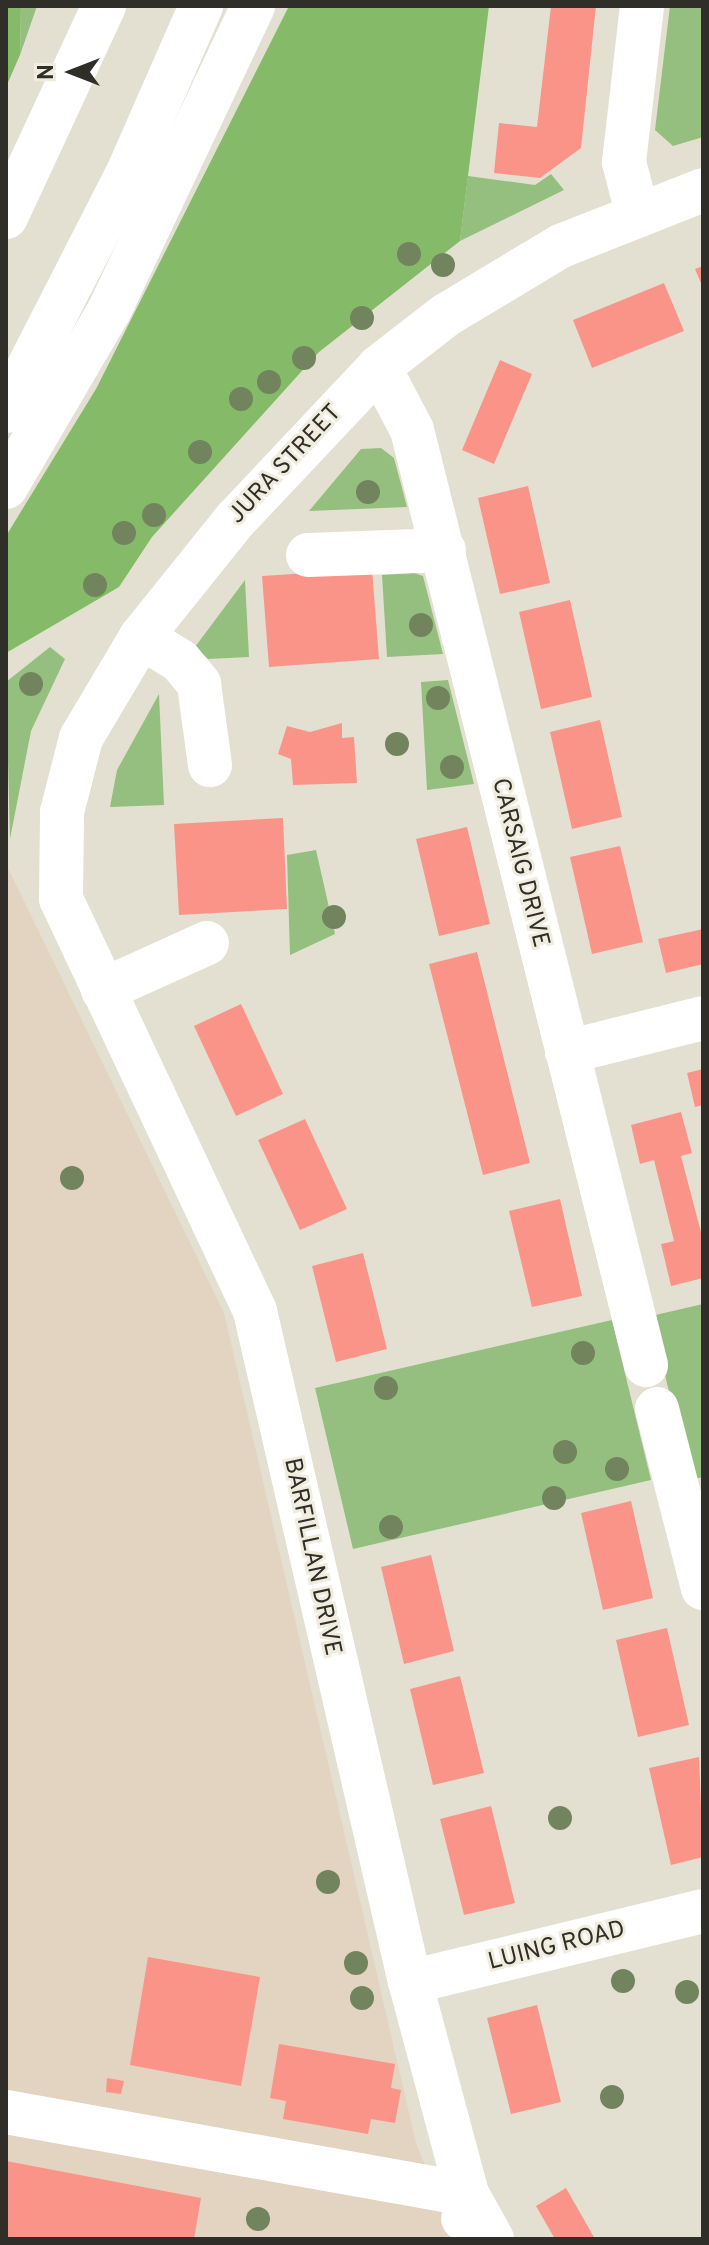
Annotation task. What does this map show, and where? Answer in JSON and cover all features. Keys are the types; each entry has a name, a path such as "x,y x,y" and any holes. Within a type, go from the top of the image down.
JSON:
{"main road":[{"path":"55,123 90,6"},
{"path":"6,217 55,123 104,6"},
{"path":"6,411 126,177 201,6"},
{"path":"6,487 109,311 253,6"},
{"path":"637,212 624,162 642,6"},
{"name":"JURA STREET","path":"61,899 68,775 92,716 141,637 236,519 379,367 497,283 637,212 703,190"},
{"name":"CARSAIG DRIVE","path":"379,367 412,430 646,1365"},
{"path":"308,555 444,550"},
{"path":"141,637 180,661 199,684 210,765"},
{"name":"BARFILLAN DRIVE","path":"61,899 255,1311 410,1982 467,2194 492,2239"},
{"path":"103,990 207,943"},
{"path":"567,1052 703,1018"},
{"path":"657,1409 703,1588"},
{"name":"LUING ROAD","path":"410,1982 703,1911"},
{"path":"6,2112 467,2194 459,2239"}],"shaded area":[{"path":"6,864 224,1313 416,2143 455,2239 6,2239"}],"green space":[{"path":"6,6 21,6 20,55 6,87"},
{"path":"21,6 37,6 20,55"},
{"path":"289,6 489,6 460,241 319,352 152,537 119,587 6,653 6,536 96,389"},
{"path":"670,6 703,6 703,137 673,146 655,130"},
{"path":"551,174 564,190 460,241 468,176 535,185"},
{"path":"381,448 394,458 407,507 309,511 361,449"},
{"path":"414,573 423,576 443,654 387,657 382,575"},
{"path":"245,580 249,657 208,659 195,647"},
{"path":"50,647 65,659 31,731 10,839 6,682"},
{"path":"448,680 474,784 427,790 421,682"},
{"path":"159,694 164,805 110,807 117,770"},
{"path":"316,850 335,934 290,955 287,855"},
{"path":"703,1304 703,1477 690,1480 651,1316"},
{"path":"612,1320 651,1480 353,1549 315,1388"}],"building":[{"path":"551,6 596,6 581,148 540,178 494,173 499,123 537,127"},
{"path":"703,266 703,288 695,269"},
{"path":"664,283 684,331 592,368 573,320"},
{"path":"500,360 532,374 494,464 462,450"},
{"path":"528,486 550,583 500,594 478,498"},
{"path":"372,569 379,659 269,667 262,576"},
{"path":"570,600 592,697 541,709 519,612"},
{"path":"600,720 622,817 572,829 550,732"},
{"path":"342,723 342,738 354,737 357,783 293,785 291,759 278,754 287,726 310,732"},
{"path":"283,818 287,909 179,915 174,824"},
{"path":"467,827 490,924 439,936 416,839"},
{"path":"620,846 643,942 592,954 570,857"},
{"path":"703,929 703,964 666,973 658,939"},
{"path":"477,952 530,1163 483,1175 429,964"},
{"path":"241,1004 283,1094 236,1116 194,1026"},
{"path":"703,1069 703,1105 695,1107 687,1073"},
{"path":"681,1112 692,1153 681,1156 703,1240 703,1278 671,1286 661,1244 674,1241 654,1160 640,1164 631,1125"},
{"path":"305,1119 347,1209 300,1230 258,1140"},
{"path":"560,1199 582,1296 532,1307 509,1211"},
{"path":"363,1253 387,1349 336,1362 312,1266"},
{"path":"631,1501 653,1598 603,1610 581,1513"},
{"path":"431,1555 454,1651 404,1664 381,1567"},
{"path":"667,1628 689,1725 638,1737 616,1640"},
{"path":"460,1676 484,1773 433,1785 410,1689"},
{"path":"699,1757 703,1857 671,1865 649,1768"},
{"path":"491,1806 515,1903 464,1915 440,1819"},
{"path":"148,1957 260,1977 241,2086 130,2065"},
{"path":"537,2005 561,2102 511,2114 487,2018"},
{"path":"279,2044 395,2064 391,2088 401,2090 395,2123 371,2119 368,2134 283,2119 286,2101 270,2098"},
{"path":"107,2078 124,2081 121,2094 106,2092"},
{"path":"6,2161 201,2198 194,2239 6,2239"},
{"path":"566,2188 595,2239 555,2239 536,2206"}]}
